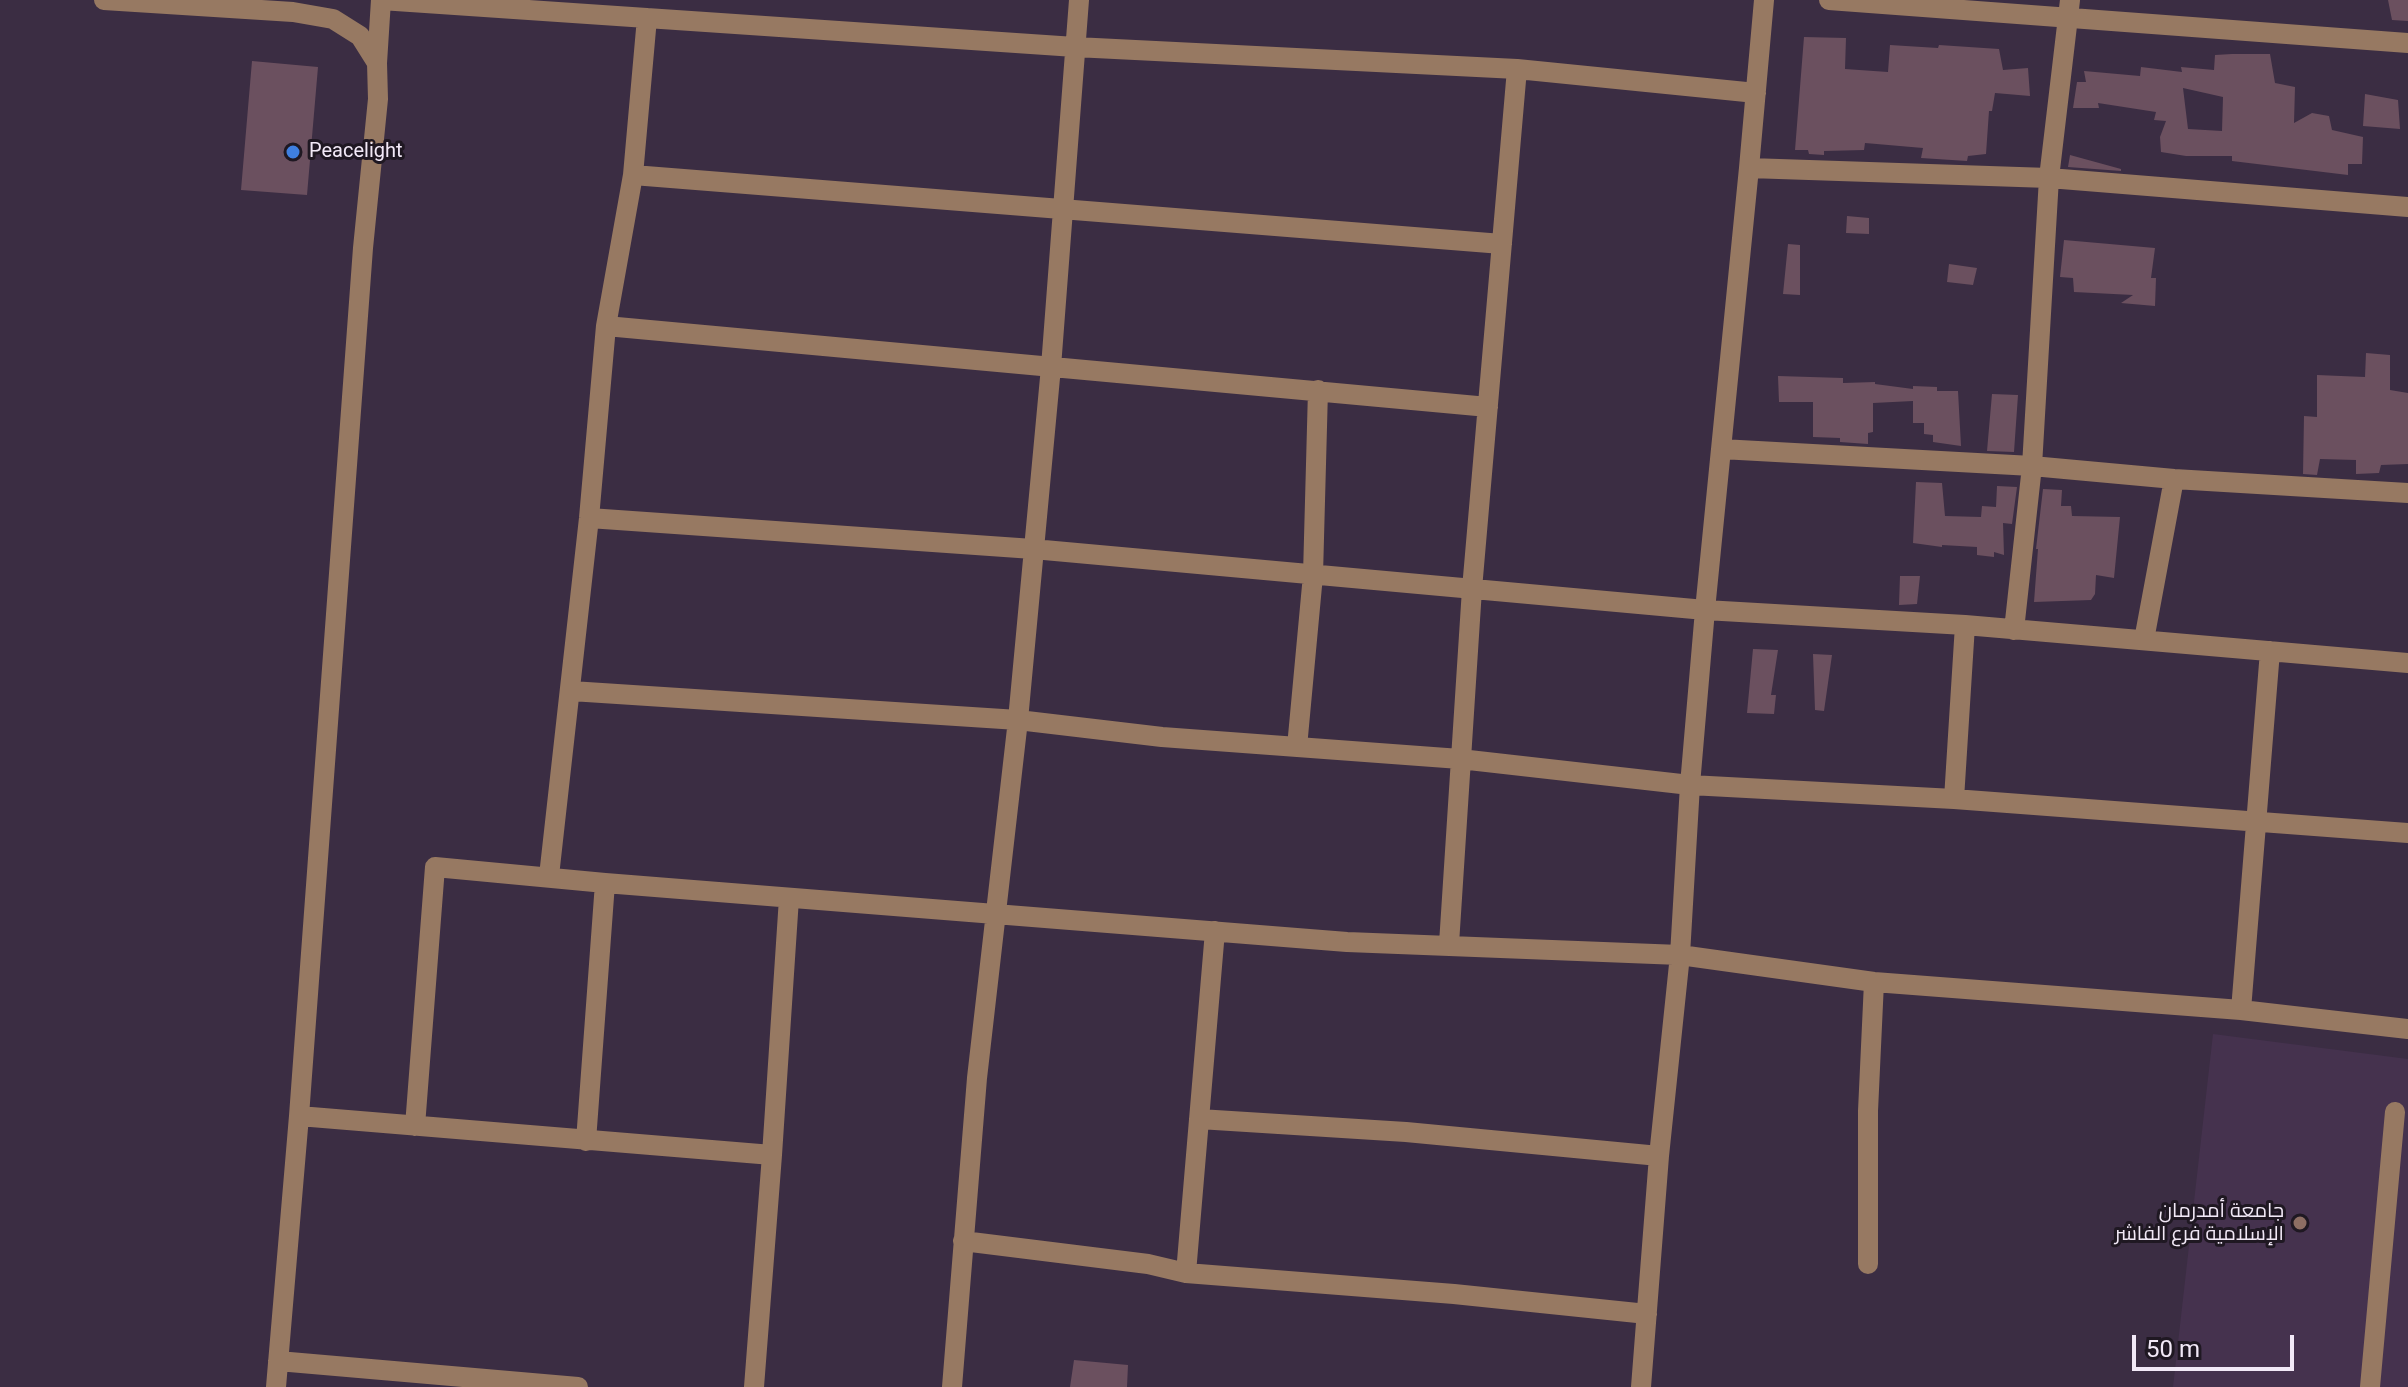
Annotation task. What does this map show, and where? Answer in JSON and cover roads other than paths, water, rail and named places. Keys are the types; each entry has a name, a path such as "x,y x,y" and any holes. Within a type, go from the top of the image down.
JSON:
{"street":[{"path":"104,0 293,12 333,19 360,36 377,63"},
{"path":"276,1387 363,248 378,99 381,0 1075,47 1517,69 1756,93"},
{"path":"952,1387 977,1078 1018,720 1051,367 1079,0"},
{"path":"1641,1387 1659,1156 1680,955 1705,610 1764,0"},
{"path":"1829,0 2069,10 2408,43"},
{"path":"2014,630 2032,466 2049,178 2069,10"},
{"path":"549,876 589,518 606,326 633,175 647,18"},
{"path":"1449,944 1472,589 1517,69"},
{"path":"1749,168 2049,178 2408,207"},
{"path":"633,175 1502,244"},
{"path":"606,326 1488,407"},
{"path":"1297,747 1313,575 1318,390"},
{"path":"1721,449 2032,466 2174,479 2408,493"},
{"path":"2144,640 2174,479"},
{"path":"589,518 1033,549 1705,610 1965,625 2408,663"},
{"path":"1954,799 1965,625"},
{"path":"2241,1010 2270,651"},
{"path":"571,691 1018,720 1162,737 1460,759 1690,785 1954,799 2408,833"},
{"path":"415,1126 435,867 1347,942 1680,955 1874,982 2241,1010 2408,1029"},
{"path":"586,1141 605,883"},
{"path":"754,1387 789,898"},
{"path":"1186,1273 1215,931"},
{"path":"1868,1264 1868,1111 1874,982"},
{"path":"2370,1387 2395,1112"},
{"path":"299,1116 772,1155"},
{"path":"1199,1119 1406,1132 1659,1156"},
{"path":"963,1241 1148,1264 1186,1273 1454,1294 1647,1314"},
{"path":"278,1361 578,1387"}],"place":[{"name":"Peacelight","path":"293,152"},
{"name":"جامعة أمدرمان الإسلامية فرع الفاشر","path":"2300,1223"}]}
